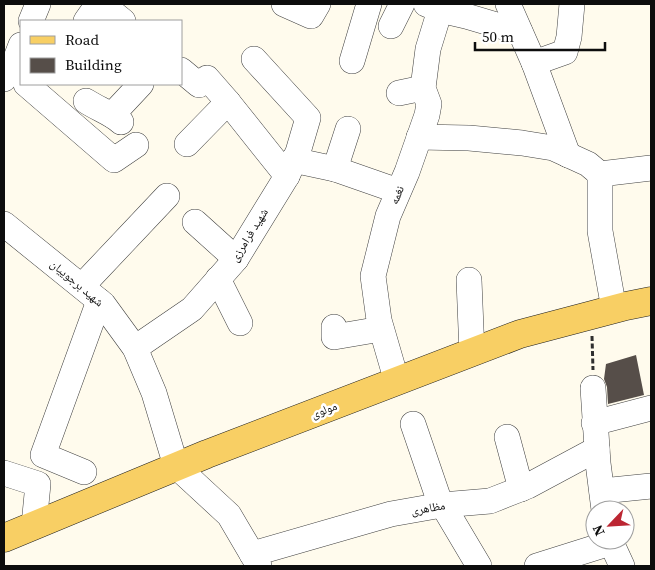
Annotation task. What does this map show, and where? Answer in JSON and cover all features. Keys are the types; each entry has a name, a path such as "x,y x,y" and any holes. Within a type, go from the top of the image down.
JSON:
{"main road":[{"name":"مولوی","path":"4,538 176,466 520,334 603,312 651,302"}],"street":[{"path":"31,20 38,4"},
{"path":"87,20 100,4 122,20"},
{"path":"284,4 310,16 318,4"},
{"path":"352,61 369,4"},
{"path":"391,26 402,4"},
{"path":"508,4 534,63 568,155"},
{"path":"534,63 564,52 569,37 572,4"},
{"path":"433,7 520,32"},
{"name":"نغمه","path":"397,382 381,329 373,276 388,216 426,116 428,104 423,88 433,7"},
{"path":"15,78 20,50"},
{"name":"شهید فرامرزی","path":"135,348 192,309 236,259 298,152 308,118 254,59"},
{"path":"182,71 199,86 207,78 290,168 335,169 398,191"},
{"path":"23,85 114,160 136,145"},
{"path":"86,101 102,112 117,118 140,85"},
{"path":"399,93 423,88"},
{"path":"188,144 228,102"},
{"path":"335,169 348,129"},
{"path":"419,137 469,138 553,148 588,164 600,174 651,168"},
{"path":"600,174 603,312"},
{"path":"84,472 43,455 91,294 167,196"},
{"path":"195,222 236,259"},
{"name":"شهید برجوییان","path":"4,224 103,304 135,348 154,393 176,466"},
{"path":"218,279 240,323"},
{"path":"469,280 472,353"},
{"path":"334,327 334,337 381,329"},
{"path":"593,388 594,423 603,500"},
{"path":"594,423 651,408"},
{"path":"413,424 442,505 479,566"},
{"path":"507,437 521,489"},
{"name":"مظاهری","path":"252,561 391,514 442,505 490,502 521,489 597,449"},
{"path":"176,466 229,515 252,561"},
{"path":"4,473 38,484 34,525"},
{"path":"606,500 651,486"},
{"path":"537,566 586,550"},
{"path":"614,550 622,566"}],"path":[{"path":"593,388 603,312"}],"building":[{"path":"636,355 644,395 608,404 607,387 604,379 606,364"}]}
